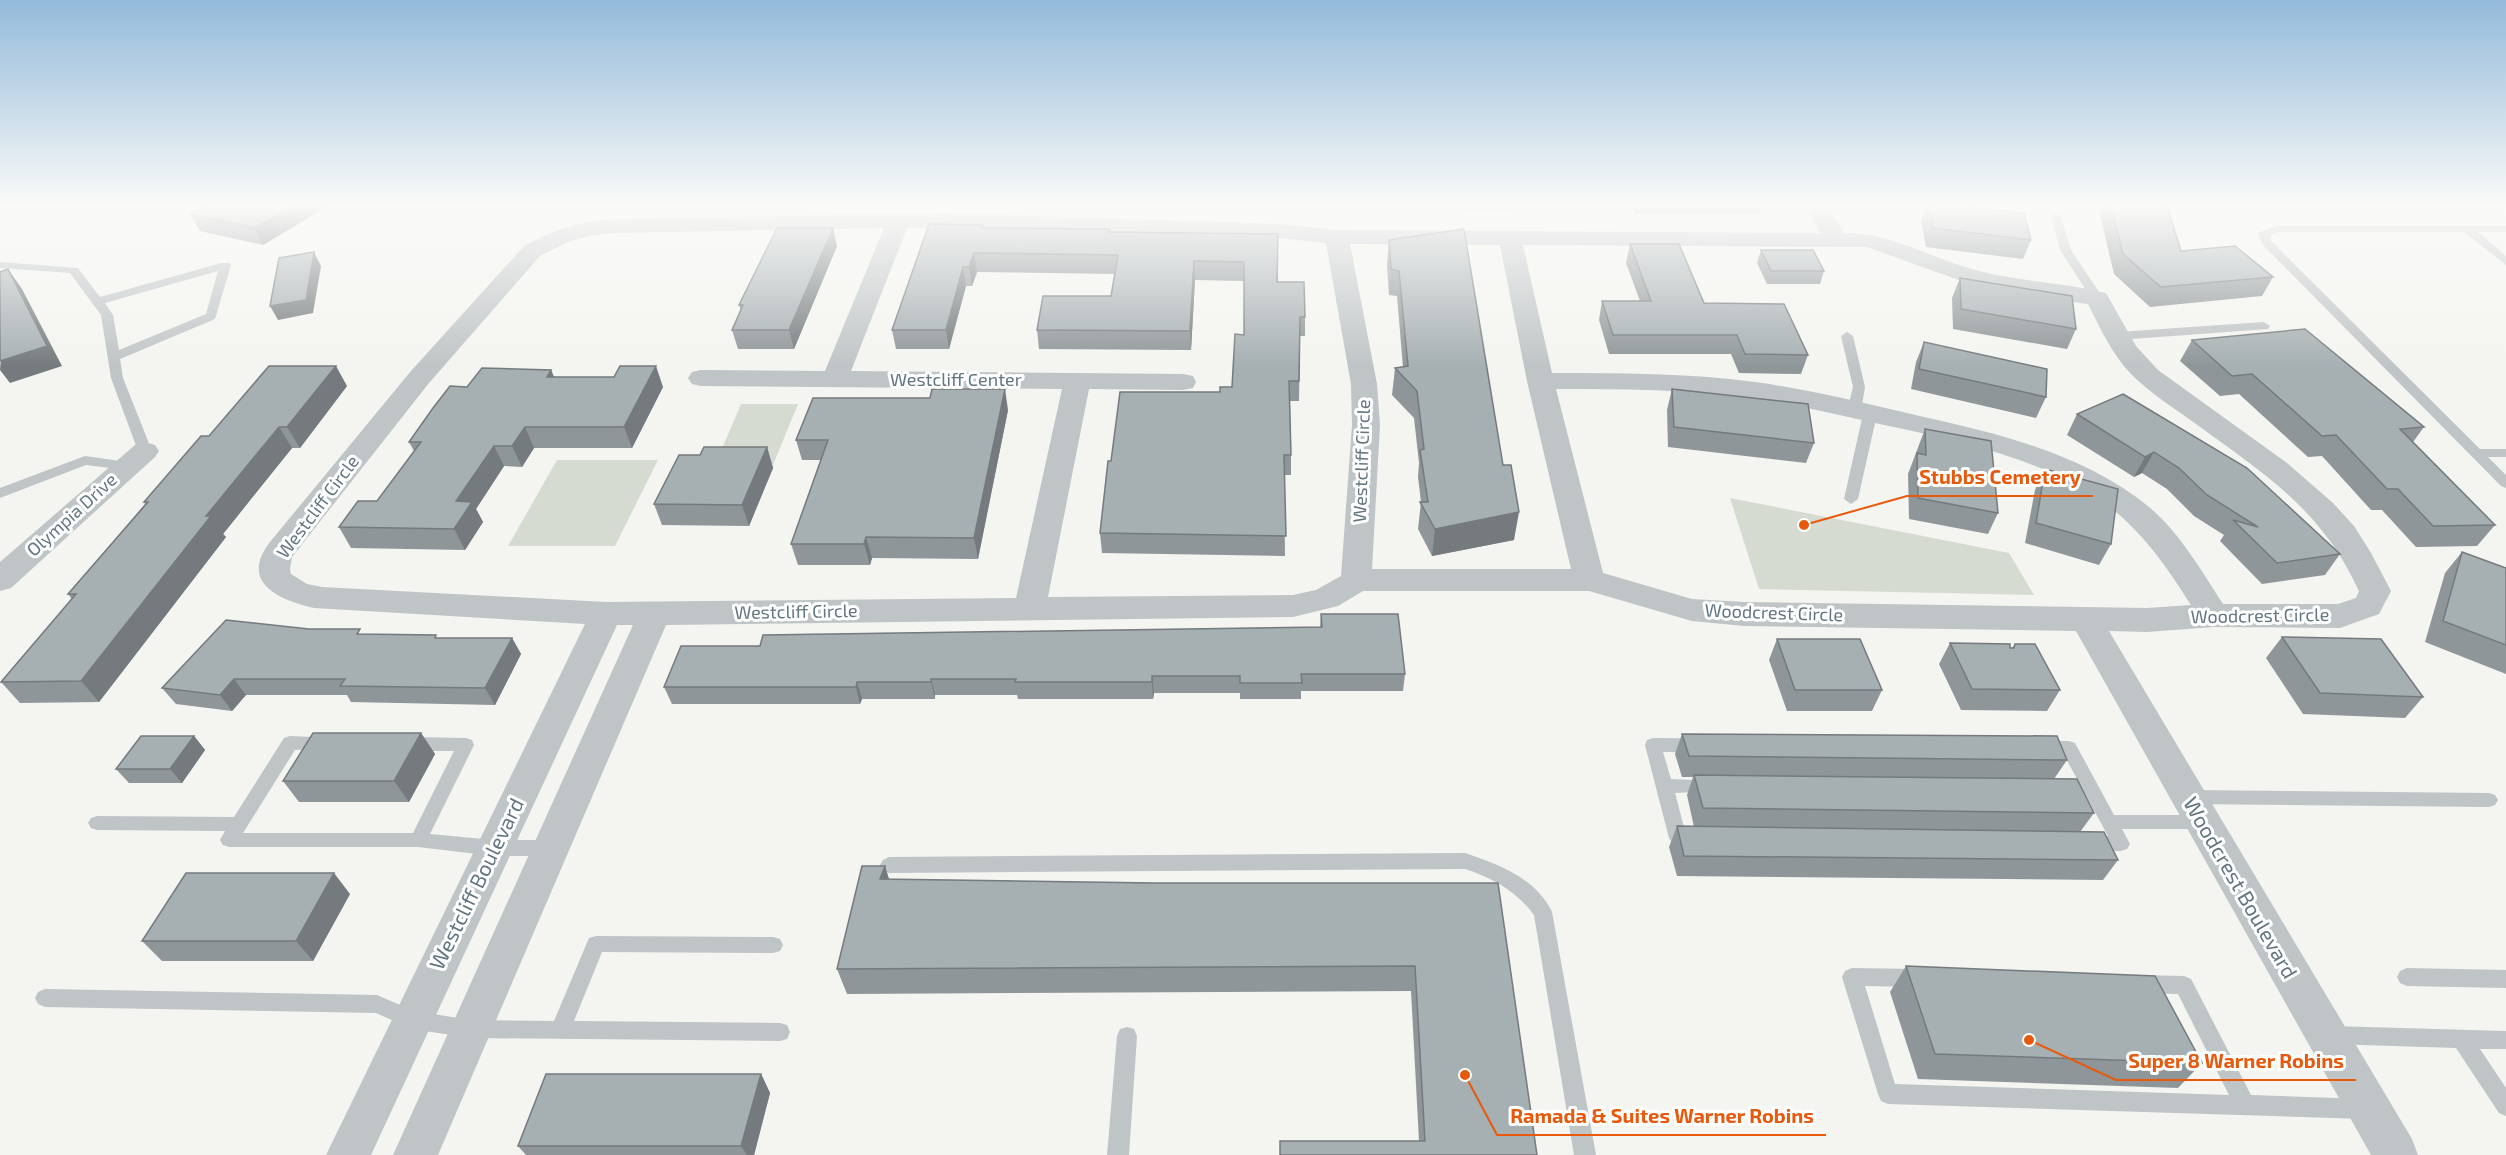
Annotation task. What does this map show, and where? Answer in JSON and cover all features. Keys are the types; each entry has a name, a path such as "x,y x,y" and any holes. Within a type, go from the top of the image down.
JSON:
{"street":[{"name":"Westcliff Circle","path":"524,260 420,377 275,559 276,577 284,587 300,594 606,614 1314,605 1341,593 1356,579 1365,425 1364,384 1341,260"},
{"path":"836,380 883,260"},
{"path":"1356,579 1589,580 1540,381 1515,260"},
{"path":"1926,260 1960,273 2044,291 2097,298"},
{"name":"Woodcrest Circle","path":"1589,580 1692,610 1744,614 2147,620 2214,615 2340,616 2368,606 2375,591 2366,567 2340,528 2306,491 2161,387 2134,360 2097,298"},
{"name":"Westcliff Center","path":"701,378 1183,382"},
{"path":"1030,609 1077,381"},
{"path":"1540,381 1638,381 1755,390 1862,412 1997,444 2050,464 2100,487 2139,514 2170,550 2214,615"},
{"name":"Olympia Drive","path":"0,580 136,459"},
{"path":"415,1155 655,613"},
{"name":"Westcliff Boulevard","path":"348,1155 606,614"},
{"name":"Woodcrest Boulevard","path":"2086,620 2396,1155"}],"lane":[{"path":"2071,260 2097,298"},
{"path":"2284,260 2506,483"},
{"path":"0,265 74,270 107,315 117,378 136,459 85,460 0,492"},
{"path":"96,302 225,265 211,316 114,357"},
{"path":"2118,336 2264,326"},
{"path":"1847,336 1859,387 1862,412 1851,499"},
{"path":"2476,453 2506,453"},
{"path":"348,744 290,743 229,840 418,840 494,848 551,848"},
{"path":"396,744 466,745 418,840"},
{"path":"1653,745 2069,748 2121,844 1678,838 1664,786 1653,745"},
{"path":"1664,786 1723,786"},
{"path":"2068,790 2092,791"},
{"path":"2109,822 2195,809 2489,800"},
{"path":"97,823 239,824"},
{"path":"889,866 1465,861 1486,868 1512,879 1534,899 1543,912 1584,1155"},
{"path":"560,1030 596,944 773,945"},
{"path":"1935,979 1852,977 1888,1094 2368,1110"},
{"path":"2407,977 2506,979"},
{"path":"2125,984 2184,985 2246,1105"},
{"path":"45,998 377,1004 412,1020 471,1029 780,1032"},
{"path":"2325,1035 2506,1040"},
{"path":"1118,1155 1127,1036"},
{"path":"2462,1039 2506,1106"}],"shaded area":[{"path":"741,404 798,404 773,465 715,465"},
{"path":"557,460 658,460 615,546 508,546"},
{"path":"1730,498 2009,553 2034,595 1759,589"}],"building":[{"path":"279,260 313,260 306,300 270,306"},
{"path":"761,260 819,260 789,330 732,330 743,305 739,305"},
{"path":"916,260 972,260 969,267 963,267 946,330 892,330"},
{"path":"1117,260 1277,260 1277,282 1304,282 1305,317 1300,317 1299,381 1289,381 1291,455 1284,455 1286,536 1100,533 1108,461 1111,461 1120,392 1220,392 1220,387 1232,387 1235,334 1244,335 1244,262 1194,261 1190,331 1037,330 1043,296 1111,296"},
{"path":"1390,260 1469,260 1503,465 1511,465 1519,512 1435,529 1420,502 1428,502 1420,450 1424,449 1417,391 1395,368 1408,366 1399,271 1391,269"},
{"path":"1636,260 1686,260 1704,303 1784,304 1808,355 1745,354 1737,335 1613,335 1602,301 1651,301"},
{"path":"1766,260 1818,260 1824,271 1771,271"},
{"path":"2130,260 2252,260 2273,277 2161,287"},
{"path":"8,269 47,346 0,361 0,272"},
{"path":"1960,278 2072,296 2076,329 1961,309"},
{"path":"2305,329 2424,427 2400,429 2495,525 2433,526 2398,489 2387,489 2336,435 2322,436 2252,374 2232,376 2192,340"},
{"path":"1924,342 2047,369 2046,397 1919,369"},
{"path":"269,366 336,366 287,427 279,427 206,516 211,516 81,681 1,682 76,594 68,594 148,502 144,502 201,436 209,436"},
{"path":"620,366 656,366 624,427 525,427 512,446 494,446 456,501 472,502 454,529 339,527 358,501 377,501 421,442 409,442 450,386 467,387 482,368 551,370 547,377 614,377"},
{"path":"932,389 1005,389 974,538 866,537 864,544 791,544 828,440 796,440 813,398 930,398"},
{"path":"1672,389 1808,404 1814,443 1674,427"},
{"path":"2123,394 2247,468 2340,554 2277,563 2233,520 2258,527 2207,495 2179,468 2154,452 2145,457 2077,414"},
{"path":"1925,429 1991,441 1998,513 1918,498 1917,453 1926,455"},
{"path":"704,447 767,447 742,505 654,504 679,455 700,455"},
{"path":"2045,469 2118,489 2111,544 2036,523"},
{"path":"2462,552 2506,568 2506,645 2443,621"},
{"path":"1321,614 1398,614 1405,674 1301,674 1302,683 1240,683 1240,676 1152,676 1152,682 1015,682 1016,679 931,679 931,682 857,682 856,687 664,687 681,646 760,646 763,635 1322,627"},
{"path":"226,620 309,629 360,629 357,634 436,635 435,638 512,638 485,688 340,686 345,679 234,679 220,695 162,688"},
{"path":"2282,637 2381,639 2423,697 2320,693"},
{"path":"1777,639 1860,639 1882,690 1795,690"},
{"path":"1950,643 2010,644 2010,648 2014,648 2015,644 2035,644 2060,690 1972,689"},
{"path":"313,733 421,733 394,781 283,781"},
{"path":"1682,734 2057,736 2067,760 1689,756"},
{"path":"141,736 194,736 170,769 116,769"},
{"path":"1694,775 2077,779 2094,813 1703,808"},
{"path":"1677,826 2104,832 2118,860 1684,856"},
{"path":"862,866 885,866 880,879 1153,883 1498,883 1537,1155 1280,1155 1280,1141 1425,1141 1415,966 837,969"},
{"path":"186,873 334,873 296,941 142,941"},
{"path":"1906,966 2155,976 2202,1063 1935,1054"},
{"path":"546,1074 761,1074 741,1146 518,1146"}],"place":[{"name":"Stubbs Cemetery","path":"1804,525"},
{"name":"Super 8 Warner Robins","path":"2029,1040"},
{"name":"Ramada & Suites Warner Robins","path":"1465,1075"}]}
